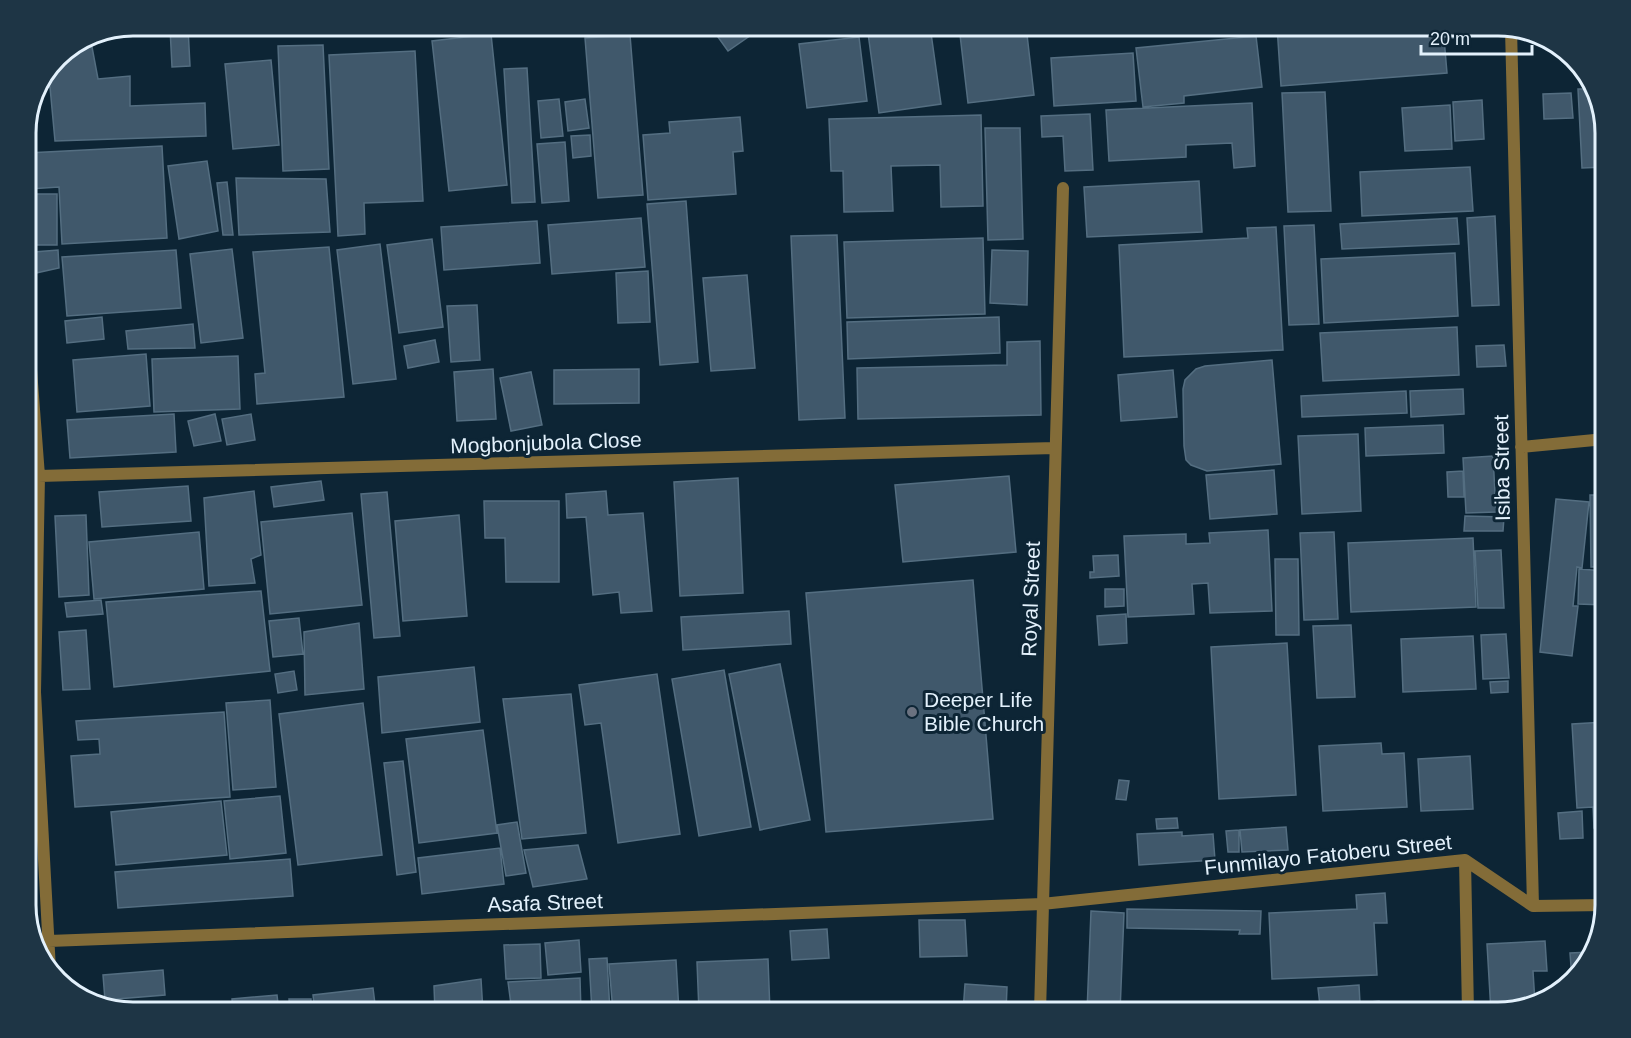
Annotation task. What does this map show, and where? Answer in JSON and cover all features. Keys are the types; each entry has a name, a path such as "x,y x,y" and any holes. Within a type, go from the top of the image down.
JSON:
{"street":[{"name":"Isiba Street","path":"1511,37 1533,906"},
{"name":"Royal Street","path":"1040,1002 1063,188"},
{"path":"36,436 39,476 36,548"},
{"path":"1521,447 1595,441"},
{"name":"Mogbonjubola Close","path":"39,476 1055,448"},
{"path":"36,771 49,955"},
{"path":"1465,860 1468,1002"},
{"name":"Funmilayo Fatoberu Street","path":"1042,904 1465,860 1533,906"},
{"name":"Asafa Street","path":"49,941 1042,904"},
{"path":"1533,906 1595,905"}],"building":[{"path":"170,36 188,36 190,66 172,67"},
{"path":"491,36 507,185 449,191 432,41"},
{"path":"630,36 643,195 598,198 585,38"},
{"path":"717,36 750,36 728,51"},
{"path":"868,36 931,36 941,104 879,113"},
{"path":"960,36 1027,36 1034,95 968,103"},
{"path":"1256,36 1262,87 1184,96 1184,103 1143,107 1136,48"},
{"path":"1278,36 1444,36 1447,73 1281,86"},
{"path":"859,37 867,101 807,108 799,44"},
{"path":"323,45 329,169 283,171 278,46"},
{"path":"88,47 92,47 98,79 130,76 130,106 205,103 206,136 55,141 50,87 48,87 64,64"},
{"path":"415,51 423,201 364,203 365,234 338,236 329,55"},
{"path":"1133,53 1136,101 1054,106 1051,58"},
{"path":"271,60 279,145 233,149 225,64"},
{"path":"527,68 535,202 512,203 504,69"},
{"path":"1578,89 1584,89 1588,96 1595,133 1595,167 1582,168"},
{"path":"1325,92 1331,211 1288,212 1282,93"},
{"path":"1571,93 1573,118 1544,119 1543,94"},
{"path":"559,99 563,136 541,138 538,101"},
{"path":"585,99 589,128 568,131 565,102"},
{"path":"1482,100 1484,139 1455,141 1453,102"},
{"path":"1252,103 1255,166 1234,168 1232,143 1186,145 1186,157 1109,161 1106,110"},
{"path":"1450,105 1452,149 1405,151 1402,108"},
{"path":"1090,114 1093,170 1065,171 1063,136 1042,137 1041,116"},
{"path":"981,115 983,206 941,207 940,165 891,166 893,211 844,212 843,171 831,171 829,119"},
{"path":"740,117 743,151 733,152 736,194 648,200 643,135 670,133 669,122"},
{"path":"985,128 1020,128 1023,239 988,240"},
{"path":"590,135 591,156 573,158 571,136"},
{"path":"565,142 569,201 542,203 537,144"},
{"path":"162,146 167,238 62,244 59,187 36,189 36,153"},
{"path":"207,161 218,231 179,239 168,166"},
{"path":"1470,167 1473,211 1362,216 1360,172"},
{"path":"236,178 326,179 330,232 239,235"},
{"path":"1199,181 1202,232 1087,237 1084,187"},
{"path":"227,182 233,235 223,235 217,183"},
{"path":"36,194 57,194 57,245 36,245"},
{"path":"686,201 698,362 660,365 647,204"},
{"path":"1495,216 1499,305 1472,306 1467,218"},
{"path":"641,218 645,267 552,274 548,225"},
{"path":"1457,218 1459,244 1342,249 1340,224"},
{"path":"537,221 540,263 444,270 441,227"},
{"path":"1314,225 1319,324 1289,325 1284,226"},
{"path":"1276,227 1283,350 1124,357 1119,245 1248,238 1247,228"},
{"path":"837,235 845,418 799,420 791,236"},
{"path":"983,238 985,314 847,318 844,242"},
{"path":"432,239 443,327 399,333 387,245"},
{"path":"380,244 396,379 353,384 337,250"},
{"path":"329,247 344,397 257,404 255,374 265,373 253,252"},
{"path":"232,249 243,338 201,343 190,254"},
{"path":"58,250 59,268 36,273 36,252"},
{"path":"176,250 181,308 67,316 62,257"},
{"path":"992,250 1028,251 1027,305 990,303"},
{"path":"1455,253 1458,316 1324,323 1321,259"},
{"path":"648,271 650,322 618,323 616,273"},
{"path":"747,275 755,368 711,371 703,278"},
{"path":"477,305 480,360 451,362 447,306"},
{"path":"102,317 104,339 67,343 65,321"},
{"path":"999,317 1000,353 848,359 847,322"},
{"path":"193,324 195,348 128,349 126,331"},
{"path":"1457,327 1459,375 1323,381 1320,333"},
{"path":"435,340 439,362 408,368 404,346"},
{"path":"1040,341 1041,415 858,419 857,368 1007,365 1007,342"},
{"path":"1504,345 1506,366 1477,367 1476,346"},
{"path":"146,354 150,406 77,412 73,360"},
{"path":"238,356 240,409 154,412 152,359"},
{"path":"1272,360 1281,464 1207,471 1191,465 1186,460 1184,446 1183,389 1185,380 1196,369 1205,366"},
{"path":"493,369 496,419 457,421 454,372"},
{"path":"639,369 639,403 554,404 554,370"},
{"path":"1173,370 1177,417 1121,421 1118,375"},
{"path":"531,372 542,425 511,431 500,378"},
{"path":"1463,389 1464,414 1411,417 1410,391"},
{"path":"1406,391 1407,413 1302,417 1301,396"},
{"path":"174,414 176,452 70,458 67,420"},
{"path":"215,414 221,441 194,446 188,421"},
{"path":"251,414 255,440 227,445 222,419"},
{"path":"1443,425 1444,453 1366,456 1365,428"},
{"path":"1358,434 1361,511 1302,514 1298,436"},
{"path":"1493,456 1496,512 1466,513 1463,458"},
{"path":"1274,470 1277,514 1210,519 1206,475"},
{"path":"1463,471 1464,497 1448,497 1447,472"},
{"path":"1009,476 1016,552 903,562 895,485"},
{"path":"738,478 743,593 680,596 674,482"},
{"path":"321,481 324,500 274,507 271,487"},
{"path":"188,486 191,521 102,527 99,492"},
{"path":"254,491 261,555 251,559 255,583 209,586 204,498"},
{"path":"606,491 608,515 643,513 652,611 621,613 619,592 593,595 586,517 567,518 566,494"},
{"path":"387,492 400,636 374,638 361,494"},
{"path":"1590,495 1595,495 1595,567 1591,567"},
{"path":"1556,499 1589,502 1582,568 1577,567 1573,606 1578,606 1572,656 1540,652"},
{"path":"484,501 559,501 559,582 506,582 505,538 485,538"},
{"path":"352,513 362,605 270,614 261,522"},
{"path":"86,515 89,595 59,597 55,516"},
{"path":"459,515 467,616 403,621 395,521"},
{"path":"1465,516 1504,517 1503,531 1464,531"},
{"path":"1268,530 1272,611 1210,613 1208,583 1192,584 1194,614 1128,617 1124,536 1186,534 1186,544 1210,543 1209,533"},
{"path":"199,532 204,589 94,599 89,542"},
{"path":"1334,532 1338,619 1304,620 1300,533"},
{"path":"1473,538 1476,607 1351,612 1348,543"},
{"path":"1501,550 1504,608 1478,608 1475,551"},
{"path":"1118,555 1119,576 1090,578 1090,572 1094,572 1093,556"},
{"path":"1275,559 1298,559 1299,635 1276,635"},
{"path":"1579,569 1595,570 1595,605 1578,604"},
{"path":"973,580 993,819 826,832 806,593"},
{"path":"1105,589 1124,589 1124,606 1105,607"},
{"path":"261,591 270,671 114,687 106,602"},
{"path":"101,600 103,614 67,617 65,603"},
{"path":"789,611 791,644 683,650 681,617"},
{"path":"1126,614 1127,643 1099,645 1097,616"},
{"path":"299,618 303,654 273,657 269,621"},
{"path":"359,623 364,689 305,695 304,632"},
{"path":"1351,625 1355,697 1317,698 1313,626"},
{"path":"86,630 90,689 63,690 59,632"},
{"path":"1506,634 1509,678 1483,679 1481,635"},
{"path":"1473,636 1476,689 1403,692 1401,639"},
{"path":"1287,643 1296,795 1219,799 1211,647"},
{"path":"780,664 810,820 760,830 729,674"},
{"path":"474,667 480,722 382,733 378,677"},
{"path":"724,670 751,827 699,836 672,679"},
{"path":"294,671 297,690 278,693 275,674"},
{"path":"657,674 680,834 618,843 601,723 585,725 579,685"},
{"path":"1508,681 1508,692 1491,693 1490,682"},
{"path":"571,694 586,833 522,839 503,699"},
{"path":"270,700 276,787 233,790 226,703"},
{"path":"363,703 382,855 298,865 279,714"},
{"path":"224,712 230,797 75,807 71,756 100,754 99,739 78,740 76,721"},
{"path":"1595,723 1595,828 1593,807 1577,808 1572,724"},
{"path":"483,730 497,833 419,843 406,739"},
{"path":"1381,743 1382,754 1404,753 1407,807 1323,811 1319,746"},
{"path":"1470,756 1473,809 1421,811 1418,759"},
{"path":"403,761 416,872 397,875 384,763"},
{"path":"1119,780 1129,781 1126,800 1116,799"},
{"path":"280,796 286,853 230,859 224,801"},
{"path":"221,801 227,855 116,865 111,812"},
{"path":"1582,811 1583,838 1560,839 1558,813"},
{"path":"1177,818 1178,828 1157,829 1156,819"},
{"path":"517,822 526,873 506,876 497,825"},
{"path":"1286,827 1288,850 1242,852 1240,830"},
{"path":"1239,830 1239,852 1228,852 1226,831"},
{"path":"1182,832 1182,836 1213,834 1215,860 1139,865 1137,834"},
{"path":"578,845 587,879 533,887 524,850"},
{"path":"500,848 504,884 422,894 418,858"},
{"path":"290,859 293,896 118,908 115,872"},
{"path":"1385,893 1387,923 1374,923 1377,975 1272,979 1269,913 1357,909 1356,895"},
{"path":"1127,909 1261,911 1260,934 1239,934 1240,930 1127,928"},
{"path":"1091,911 1124,913 1120,1002 1087,1002"},
{"path":"919,920 965,920 967,956 920,957"},
{"path":"827,929 829,958 792,960 790,931"},
{"path":"579,940 581,972 548,975 545,943"},
{"path":"1545,941 1547,971 1533,971 1534,995 1517,1000 1490,1002 1487,944"},
{"path":"540,944 541,978 506,979 504,945"},
{"path":"1583,952 1571,969 1570,953"},
{"path":"607,958 609,1002 591,1002 589,959"},
{"path":"768,959 770,1002 699,1002 697,962"},
{"path":"676,960 678,1002 612,1002 609,964"},
{"path":"163,970 165,995 112,999 105,998 103,975"},
{"path":"580,978 581,1002 511,1002 508,982"},
{"path":"481,979 482,1002 435,1002 434,986"},
{"path":"965,984 1007,987 1006,1002 964,1002"},
{"path":"1359,985 1360,1002 1320,1002 1318,988"},
{"path":"373,988 375,1002 314,1002 313,995"},
{"path":"277,995 278,1002 232,1002 232,999"},
{"path":"289,999 311,999 311,1002 289,1002"}],"place":[{"name":"Deeper Life Bible Church","path":"912,712"}]}
